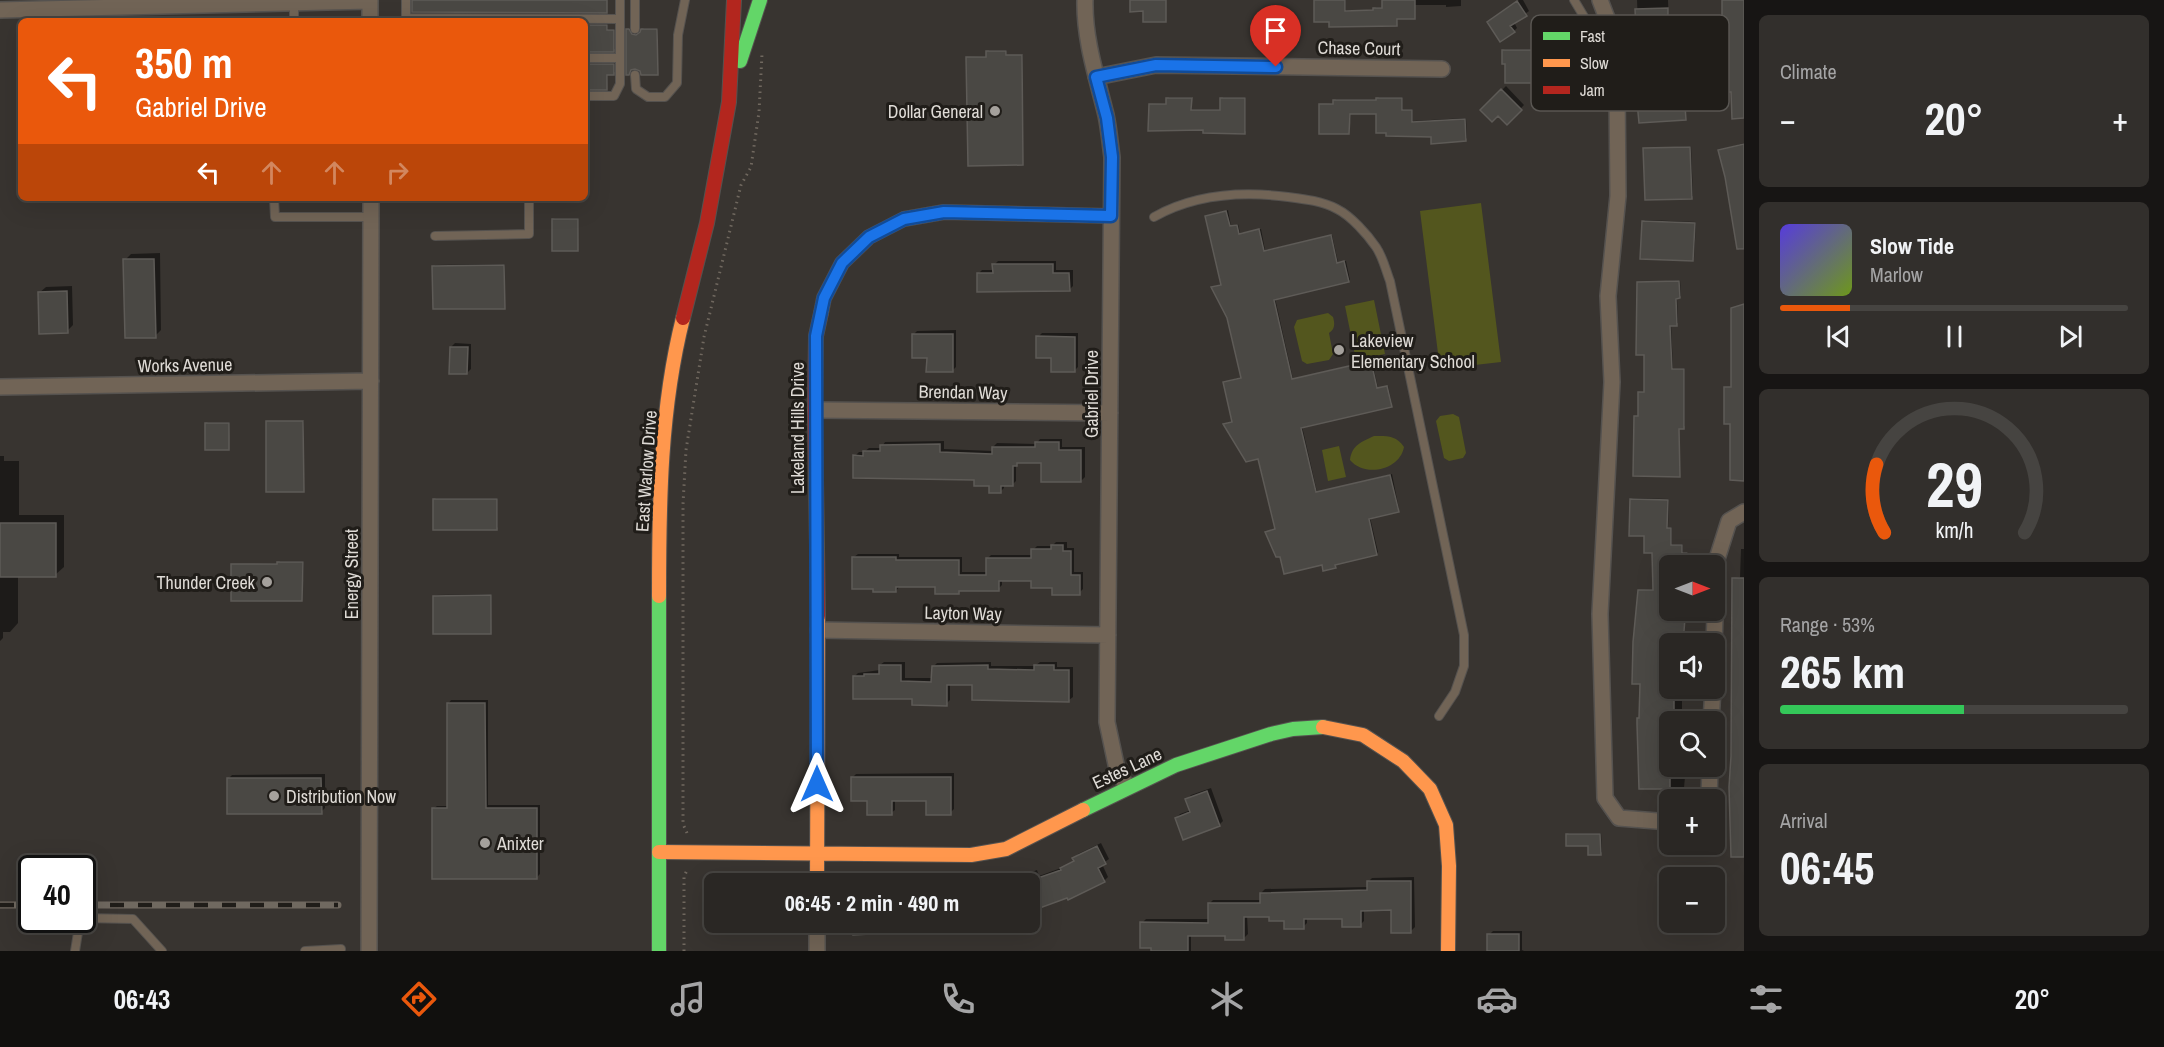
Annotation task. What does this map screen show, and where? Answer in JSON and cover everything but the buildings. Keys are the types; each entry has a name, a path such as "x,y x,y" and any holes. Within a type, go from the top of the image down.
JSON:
{"street":[{"name":"East Warlow Drive","path":"659,951 659,503 665,420 681,327 707,223 729,102 734,0"},
{"path":"729,102 749,28 760,0"},
{"name":"Gabriel Drive","path":"1085,0 1085,16 1096,77 1107,118 1112,157 1107,722 1117,769 1127,787"},
{"path":"1600,0 1606,15"},
{"path":"0,10 370,1 370,18"},
{"name":"Chase Court","path":"1096,77 1156,65 1442,69"},
{"path":"1617,111 1618,196 1608,296 1612,382 1600,614 1605,798 1619,818 1659,821"},
{"name":"Energy Street","path":"369,951 371,201"},
{"name":"Lakeland Hills Drive","path":"817,873 818,630 815,410 816,336 824,298 842,263 869,237 904,219 944,212 1111,216"},
{"name":"Works Avenue","path":"0,387 371,381"},
{"name":"Brendan Way","path":"815,410 1110,413"},
{"path":"1714,633 1717,559 1729,521 1744,512"},
{"name":"Layton Way","path":"818,630 1108,635"},
{"name":"Estes Lane","path":"659,852 971,855 1006,849 1127,787 1176,765 1270,734 1293,729 1325,727 1363,735 1402,761 1430,789 1446,825 1449,866 1449,951"},
{"path":"817,933 817,951"}],"lane":[{"path":"406,0 406,18"},
{"path":"588,96 615,96 620,84 620,0"},
{"path":"635,0 635,29"},
{"path":"635,75 636,89 648,97 665,97 677,82 678,35 685,0"},
{"path":"1574,0 1583,15"},
{"path":"294,3 294,18"},
{"path":"588,19 620,19"},
{"path":"588,58 620,58"},
{"path":"1154,217 1166,210 1191,202 1234,193 1271,194 1308,199 1337,209 1350,219 1377,248 1390,281 1464,635 1464,666 1455,693 1439,716"},
{"path":"274,201 274,218 371,218"},
{"path":"435,236 529,234 529,201"},
{"path":"96,919 133,919 162,951"},
{"path":"75,951 78,933"},
{"path":"305,951 341,949"}],"path":[{"path":"687,833 683,824 683,504 686,450 704,337 741,185 751,167 759,112 763,49"},
{"path":"684,951 684,877 687,870"}],"green space":[{"path":"1481,203 1501,362 1440,369 1420,211"},
{"path":"1374,300 1385,354 1356,360 1345,306"},
{"path":"1328,313 1333,317 1334,322 1329,333 1333,354 1329,360 1307,364 1302,361 1294,327 1297,320"},
{"path":"1453,414 1459,417 1466,453 1463,458 1449,461 1444,458 1436,421 1440,416"},
{"path":"1374,436 1387,436 1398,440 1404,447 1401,455 1389,466 1381,469 1364,469 1356,466 1350,460 1355,447"},
{"path":"1339,446 1346,477 1328,481 1322,450"}],"railway":[{"path":"0,905 18,905"},
{"path":"96,905 338,905"}],"traffic: fast":[{"path":"740,61 760,0"},
{"path":"659,596 659,951"},
{"path":"1083,810 1176,765 1271,734 1293,729 1323,727"}],"traffic: slow":[{"path":"821,313 824,298 842,263 869,237 904,219 944,212 1111,216"},
{"path":"659,596 665,421 675,352 683,318"},
{"path":"817,873 818,616"},
{"path":"1323,727 1363,735 1403,761 1430,789 1446,825 1449,866 1448,951"},
{"path":"659,852 971,855 1006,849 1083,810"}],"traffic: jam":[{"path":"683,318 707,223 729,102 734,0"},
{"path":"818,616 815,410 816,336 821,313"}],"place":[{"name":"Dollar General","path":"995,111"},
{"name":"Lakeview Elementary School","path":"1339,350"},
{"name":"Thunder Creek","path":"267,582"},
{"name":"Distribution Now","path":"274,796"},
{"name":"Anixter","path":"485,843"}],"route":[{"path":"817,784 816,336 824,298 842,263 869,237 904,219 944,212 1111,216 1112,157 1107,118 1096,77 1156,65 1276,67"}]}
